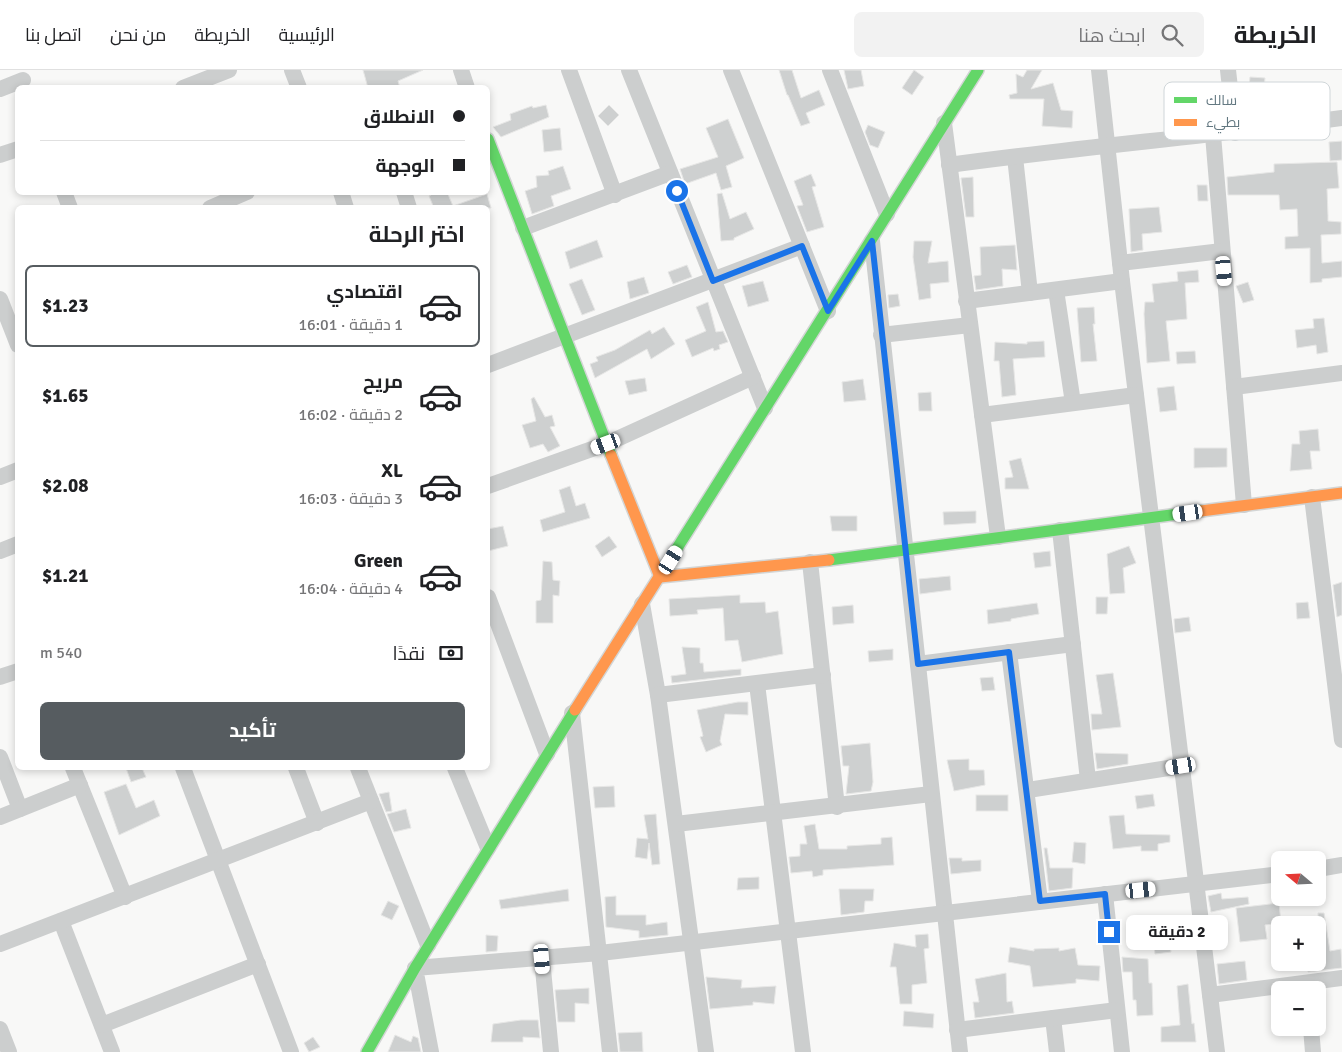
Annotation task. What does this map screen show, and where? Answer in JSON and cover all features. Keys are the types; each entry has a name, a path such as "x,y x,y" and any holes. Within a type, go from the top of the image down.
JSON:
{"street":[{"path":"190,82 229,70"},
{"path":"292,70 298,85"},
{"path":"461,70 466,85"},
{"path":"569,70 615,195"},
{"path":"629,70 765,408"},
{"path":"731,70 828,311"},
{"path":"830,70 887,214"},
{"path":"367,1052 414,968 488,848 828,311 978,70"},
{"path":"1099,70 1122,281 1217,1052"},
{"path":"0,89 23,79"},
{"path":"944,123 998,537"},
{"path":"949,165 1106,144 1164,139"},
{"path":"1212,140 1244,505"},
{"path":"490,144 567,337 606,444 660,577"},
{"path":"0,155 15,150"},
{"path":"1015,157 1030,293"},
{"path":"523,228 670,173"},
{"path":"218,205 239,197"},
{"path":"872,241 904,550 960,1052"},
{"path":"490,364 567,337 802,246"},
{"path":"1120,263 1222,251"},
{"path":"966,302 1122,281"},
{"path":"1056,290 1073,403"},
{"path":"0,298 15,337"},
{"path":"881,335 970,325"},
{"path":"1234,387 1342,373"},
{"path":"490,485 606,444 753,377"},
{"path":"982,415 1136,395"},
{"path":"0,477 15,471"},
{"path":"660,577 810,562 1342,493"},
{"path":"1312,497 1334,617 1342,740"},
{"path":"1060,530 1088,780"},
{"path":"0,550 15,545"},
{"path":"810,562 837,807"},
{"path":"490,602 547,754"},
{"path":"642,604 658,695 706,1052"},
{"path":"918,664 1074,644"},
{"path":"1009,652 1028,790 1040,901"},
{"path":"0,677 15,672"},
{"path":"658,695 823,675"},
{"path":"757,684 803,1052"},
{"path":"572,713 610,1052"},
{"path":"0,757 20,809"},
{"path":"1028,790 1181,766"},
{"path":"73,770 125,897"},
{"path":"185,770 291,1052"},
{"path":"297,770 317,823"},
{"path":"359,770 428,945"},
{"path":"456,770 488,848"},
{"path":"0,817 80,785"},
{"path":"676,824 837,807 931,794"},
{"path":"0,944 220,861 371,801"},
{"path":"1326,868 1342,865"},
{"path":"414,968 600,953 944,911 1271,875"},
{"path":"1105,894 1122,1052"},
{"path":"61,921 112,1052"},
{"path":"542,959 550,1052"},
{"path":"102,1025 258,964"},
{"path":"414,968 431,1052"},
{"path":"1326,982 1342,978"},
{"path":"1210,995 1271,990"},
{"path":"957,1030 1117,1010"},
{"path":"1052,1018 1057,1052"},
{"path":"0,1030 9,1052"},
{"path":"1311,1036 1313,1052"}],"building":[{"path":"363,70 423,70 398,81 399,85 367,85"},
{"path":"779,70 792,70 801,98 819,90 825,105 806,113 810,123 801,126 787,95"},
{"path":"844,70 861,70 864,86 848,89"},
{"path":"914,70 924,77 912,95 902,88"},
{"path":"1027,70 1042,70 1031,89 1053,83 1061,110 1073,111 1072,128 1042,126 1044,99 1010,99 1009,95 1017,93 1016,74 1023,77"},
{"path":"1250,77 1265,78 1265,82 1249,82"},
{"path":"546,105 549,117 501,137 493,127 511,120 510,114 532,106 533,108"},
{"path":"609,105 619,115 608,126 598,116"},
{"path":"728,119 744,158 726,166 732,187 721,190 716,173 685,184 680,169 718,157 706,128"},
{"path":"868,125 885,132 878,148 870,145 865,132"},
{"path":"560,128 562,150 544,152 542,130"},
{"path":"1342,141 1342,160 1330,161 1329,142"},
{"path":"1337,162 1339,188 1327,189 1328,221 1341,222 1341,234 1321,235 1322,263 1342,261 1342,277 1322,279 1322,282 1310,283 1310,248 1285,249 1285,237 1298,236 1297,209 1280,210 1279,195 1228,195 1227,177 1274,172 1274,164"},
{"path":"563,166 571,189 551,196 554,206 532,214 525,191 537,187 536,176 549,175 548,171"},
{"path":"811,174 816,186 812,187 824,227 807,232 797,206 803,205 794,181"},
{"path":"973,177 974,217 966,217 961,178"},
{"path":"1197,185 1207,185 1208,201 1198,201"},
{"path":"722,193 730,219 746,212 754,229 734,238 734,240 721,241 717,194"},
{"path":"448,195 453,205 433,205 429,196"},
{"path":"487,195 491,208 490,205 456,205"},
{"path":"1159,207 1162,232 1142,234 1143,250 1131,252 1129,209"},
{"path":"597,240 603,257 570,269 565,252"},
{"path":"914,241 932,241 928,263 948,261 949,282 930,284 931,298 919,300 913,257"},
{"path":"1015,245 1017,270 1002,269 1003,286 976,290 974,276 981,275 980,247"},
{"path":"687,265 692,277 673,284 668,272"},
{"path":"1198,270 1199,282 1185,283 1187,319 1166,321 1170,361 1147,363 1144,314 1145,302 1154,302 1152,284 1178,281 1177,272"},
{"path":"644,277 649,293 630,299 627,282"},
{"path":"582,279 595,310 582,315 569,284"},
{"path":"763,281 769,301 748,307 742,286"},
{"path":"1248,282 1254,300 1243,303 1236,286"},
{"path":"898,294 900,306 889,308 888,295"},
{"path":"708,302 716,332 723,331 728,342 719,345 720,349 714,351 713,348 692,357 685,340 706,331 696,307"},
{"path":"1094,307 1095,324 1093,324 1097,361 1081,362 1077,308"},
{"path":"1324,318 1328,352 1317,354 1316,345 1297,348 1295,330 1314,328 1313,319"},
{"path":"664,327 675,344 651,359 647,349 595,378 590,364 598,361 596,357 615,350 650,330 652,334"},
{"path":"1044,341 1045,357 1013,359 1016,395 1002,397 999,361 994,361 995,342 1027,344 1027,342"},
{"path":"1195,351 1196,363 1177,364 1176,352"},
{"path":"645,378 647,391 629,395 625,381"},
{"path":"863,379 866,400 844,402 842,382"},
{"path":"1174,386 1177,410 1160,412 1157,388"},
{"path":"931,392 932,411 919,411 918,393"},
{"path":"534,397 545,417 552,415 555,426 550,427 560,446 548,452 543,444 530,448 522,425 536,421 531,399"},
{"path":"1318,429 1320,451 1310,451 1312,469 1290,471 1292,444 1300,444 1299,431"},
{"path":"1194,448 1227,448 1227,467 1194,468"},
{"path":"1021,458 1029,489 1005,489 1005,478 1013,477 1009,461"},
{"path":"570,486 576,506 585,503 590,518 543,532 540,520 565,512 559,490"},
{"path":"976,511 976,523 944,525 943,512"},
{"path":"830,516 857,516 857,531 832,531"},
{"path":"503,526 508,546 490,550 490,529"},
{"path":"609,536 617,547 602,557 595,546"},
{"path":"1129,546 1136,563 1123,568 1125,593 1110,594 1107,554"},
{"path":"1050,551 1051,566 1035,568 1033,553"},
{"path":"543,561 552,562 553,580 560,581 559,596 553,595 553,623 536,623 536,601 541,600"},
{"path":"950,576 951,590 920,594 919,579"},
{"path":"1342,582 1342,615 1337,617 1333,585"},
{"path":"740,595 740,603 765,602 766,613 778,611 783,654 742,662 738,640 725,641 723,608 697,610 698,614 670,616 669,599"},
{"path":"1096,597 1108,597 1107,614 1096,614"},
{"path":"1308,602 1310,618 1297,619 1296,603"},
{"path":"1037,603 1039,614 988,624 987,610"},
{"path":"853,605 854,623 833,625 832,607"},
{"path":"1189,617 1191,631 1175,633 1174,619"},
{"path":"682,647 700,648 700,663 703,663 704,672 741,669 741,675 672,683 671,676 686,674"},
{"path":"893,649 893,660 869,662 868,651"},
{"path":"1113,673 1121,727 1092,730 1091,714 1102,714 1096,675"},
{"path":"993,677 995,690 982,691 980,678"},
{"path":"738,702 748,702 748,715 725,714 720,741 722,745 706,752 700,737 703,736 697,710"},
{"path":"870,743 873,782 871,791 846,794 849,766 843,766 841,746"},
{"path":"1095,753 1128,754 1128,764 1097,769"},
{"path":"969,759 969,770 984,770 985,785 954,791 947,760"},
{"path":"127,770 143,770 146,777 131,782"},
{"path":"126,784 136,808 154,800 160,816 119,835 104,792"},
{"path":"614,786 615,807 595,808 593,787"},
{"path":"389,792 392,811 386,812 379,794"},
{"path":"1153,794 1155,806 1137,809 1135,796"},
{"path":"976,795 1008,795 1008,811 976,811"},
{"path":"406,809 411,828 394,832 387,814"},
{"path":"656,814 660,864 652,865 649,843 647,859 635,857 637,838 648,839 644,815"},
{"path":"1124,815 1126,834 1170,835 1170,842 1158,844 1158,851 1141,851 1141,846 1113,849 1109,816"},
{"path":"815,824 819,849 847,849 847,846 881,844 881,838 892,837 894,865 823,870 823,875 813,877 812,871 791,873 789,857 800,856 800,844 807,844 804,826"},
{"path":"1074,842 1086,843 1085,864 1072,862"},
{"path":"1044,848 1047,848 1050,868 1073,868 1072,888 1049,891"},
{"path":"949,858 962,858 962,861 981,860 981,871 951,874"},
{"path":"759,877 759,889 737,890 738,878"},
{"path":"568,889 569,901 501,909 499,900"},
{"path":"839,889 874,889 873,901 865,901 864,912 841,915"},
{"path":"1221,893 1222,899 1248,897 1249,904 1211,912 1208,896"},
{"path":"616,896 616,915 646,915 646,925 667,922 668,935 639,938 639,931 606,927 605,897"},
{"path":"388,901 399,906 392,920 381,915"},
{"path":"1271,904 1271,906 1279,906 1280,916 1271,916 1271,924 1265,925 1267,939 1240,942 1236,908"},
{"path":"1318,913 1324,913 1324,916 1318,916"},
{"path":"1326,926 1330,951 1341,949 1342,968 1326,970"},
{"path":"928,934 929,948 924,949 927,983 912,985 912,1004 900,1004 896,967 890,967 894,943 916,947 915,935"},
{"path":"486,935 498,936 497,951 486,952"},
{"path":"1169,936 1171,952 1155,954 1153,938"},
{"path":"1010,947 1034,951 1034,949 1059,948 1059,951 1075,948 1078,965 1100,966 1099,981 1076,979 1076,983 1033,987 1030,966 1008,962"},
{"path":"1122,957 1148,959 1149,983 1152,983 1153,1015 1137,1016 1136,1000 1133,1000 1132,972 1123,972"},
{"path":"1245,961 1247,980 1219,984 1217,964"},
{"path":"1006,973 1007,1002 1012,1001 1014,1013 975,1018 973,1002 979,1002 975,979"},
{"path":"706,977 742,980 741,988 776,986 774,1004 753,1002 753,1005 710,1009"},
{"path":"1188,984 1192,1024 1194,1023 1196,1042 1161,1042 1161,1027 1180,1025 1177,986"},
{"path":"589,988 589,1004 575,1003 575,1022 558,1022 555,990"},
{"path":"904,1011 934,1014 933,1028 903,1026"},
{"path":"521,1020 538,1020 540,1038 523,1037 523,1042 491,1042 493,1024"},
{"path":"642,1032 643,1052 620,1052 618,1033"},
{"path":"395,1035 411,1042 413,1036 418,1038 421,1052 388,1052"},
{"path":"313,1037 320,1047 309,1052 304,1043"}],"traffic: fast":[{"path":"669,561 978,70"},
{"path":"490,144 611,455"},
{"path":"829,560 1201,511"},
{"path":"367,1052 415,968 575,710"}],"traffic: slow":[{"path":"611,455 660,577 829,560"},
{"path":"1201,511 1342,493"},
{"path":"575,710 669,561"}],"route":[{"path":"677,191 713,281 802,246 828,311 872,241 904,550 918,664 1009,652 1028,790 1040,901 1105,894 1109,932"}]}
